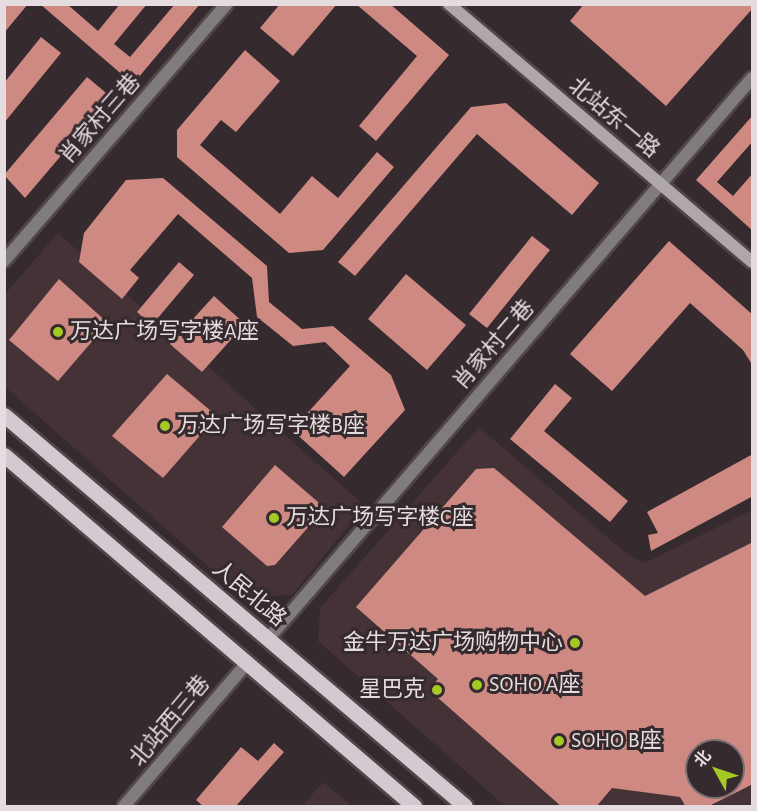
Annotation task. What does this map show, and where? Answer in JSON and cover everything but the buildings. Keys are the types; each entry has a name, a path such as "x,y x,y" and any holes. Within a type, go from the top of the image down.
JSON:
{"main road":[{"name":"人民北路","path":"4,415 465,807"},
{"path":"4,455 414,807"}],"street":[{"name":"肖家村三巷","path":"4,261 227,4"},
{"name":"北站东一路","path":"449,4 753,262"},
{"name":"肖家村二巷","path":"268,639 753,78"},
{"name":"北站西三巷","path":"124,807 247,663"}],"shaded area":[{"path":"58,233 365,506 292,595 243,597 5,387 5,294"},
{"name":"金牛万达广场购物中心","path":"479,427 628,555 645,563 752,510 752,806 505,806 318,641 320,608"},
{"path":"323,782 352,806 302,806"}],"place":[{"name":"万达广场写字楼A座","path":"58,332"},
{"name":"万达广场写字楼B座","path":"165,426"},
{"name":"万达广场写字楼C座","path":"274,518"},
{"name":"金牛万达广场购物中心","path":"575,643"},
{"name":"SOHO A座","path":"477,685"},
{"name":"星巴克","path":"437,690"},
{"name":"SOHO B座","path":"559,741"}]}
